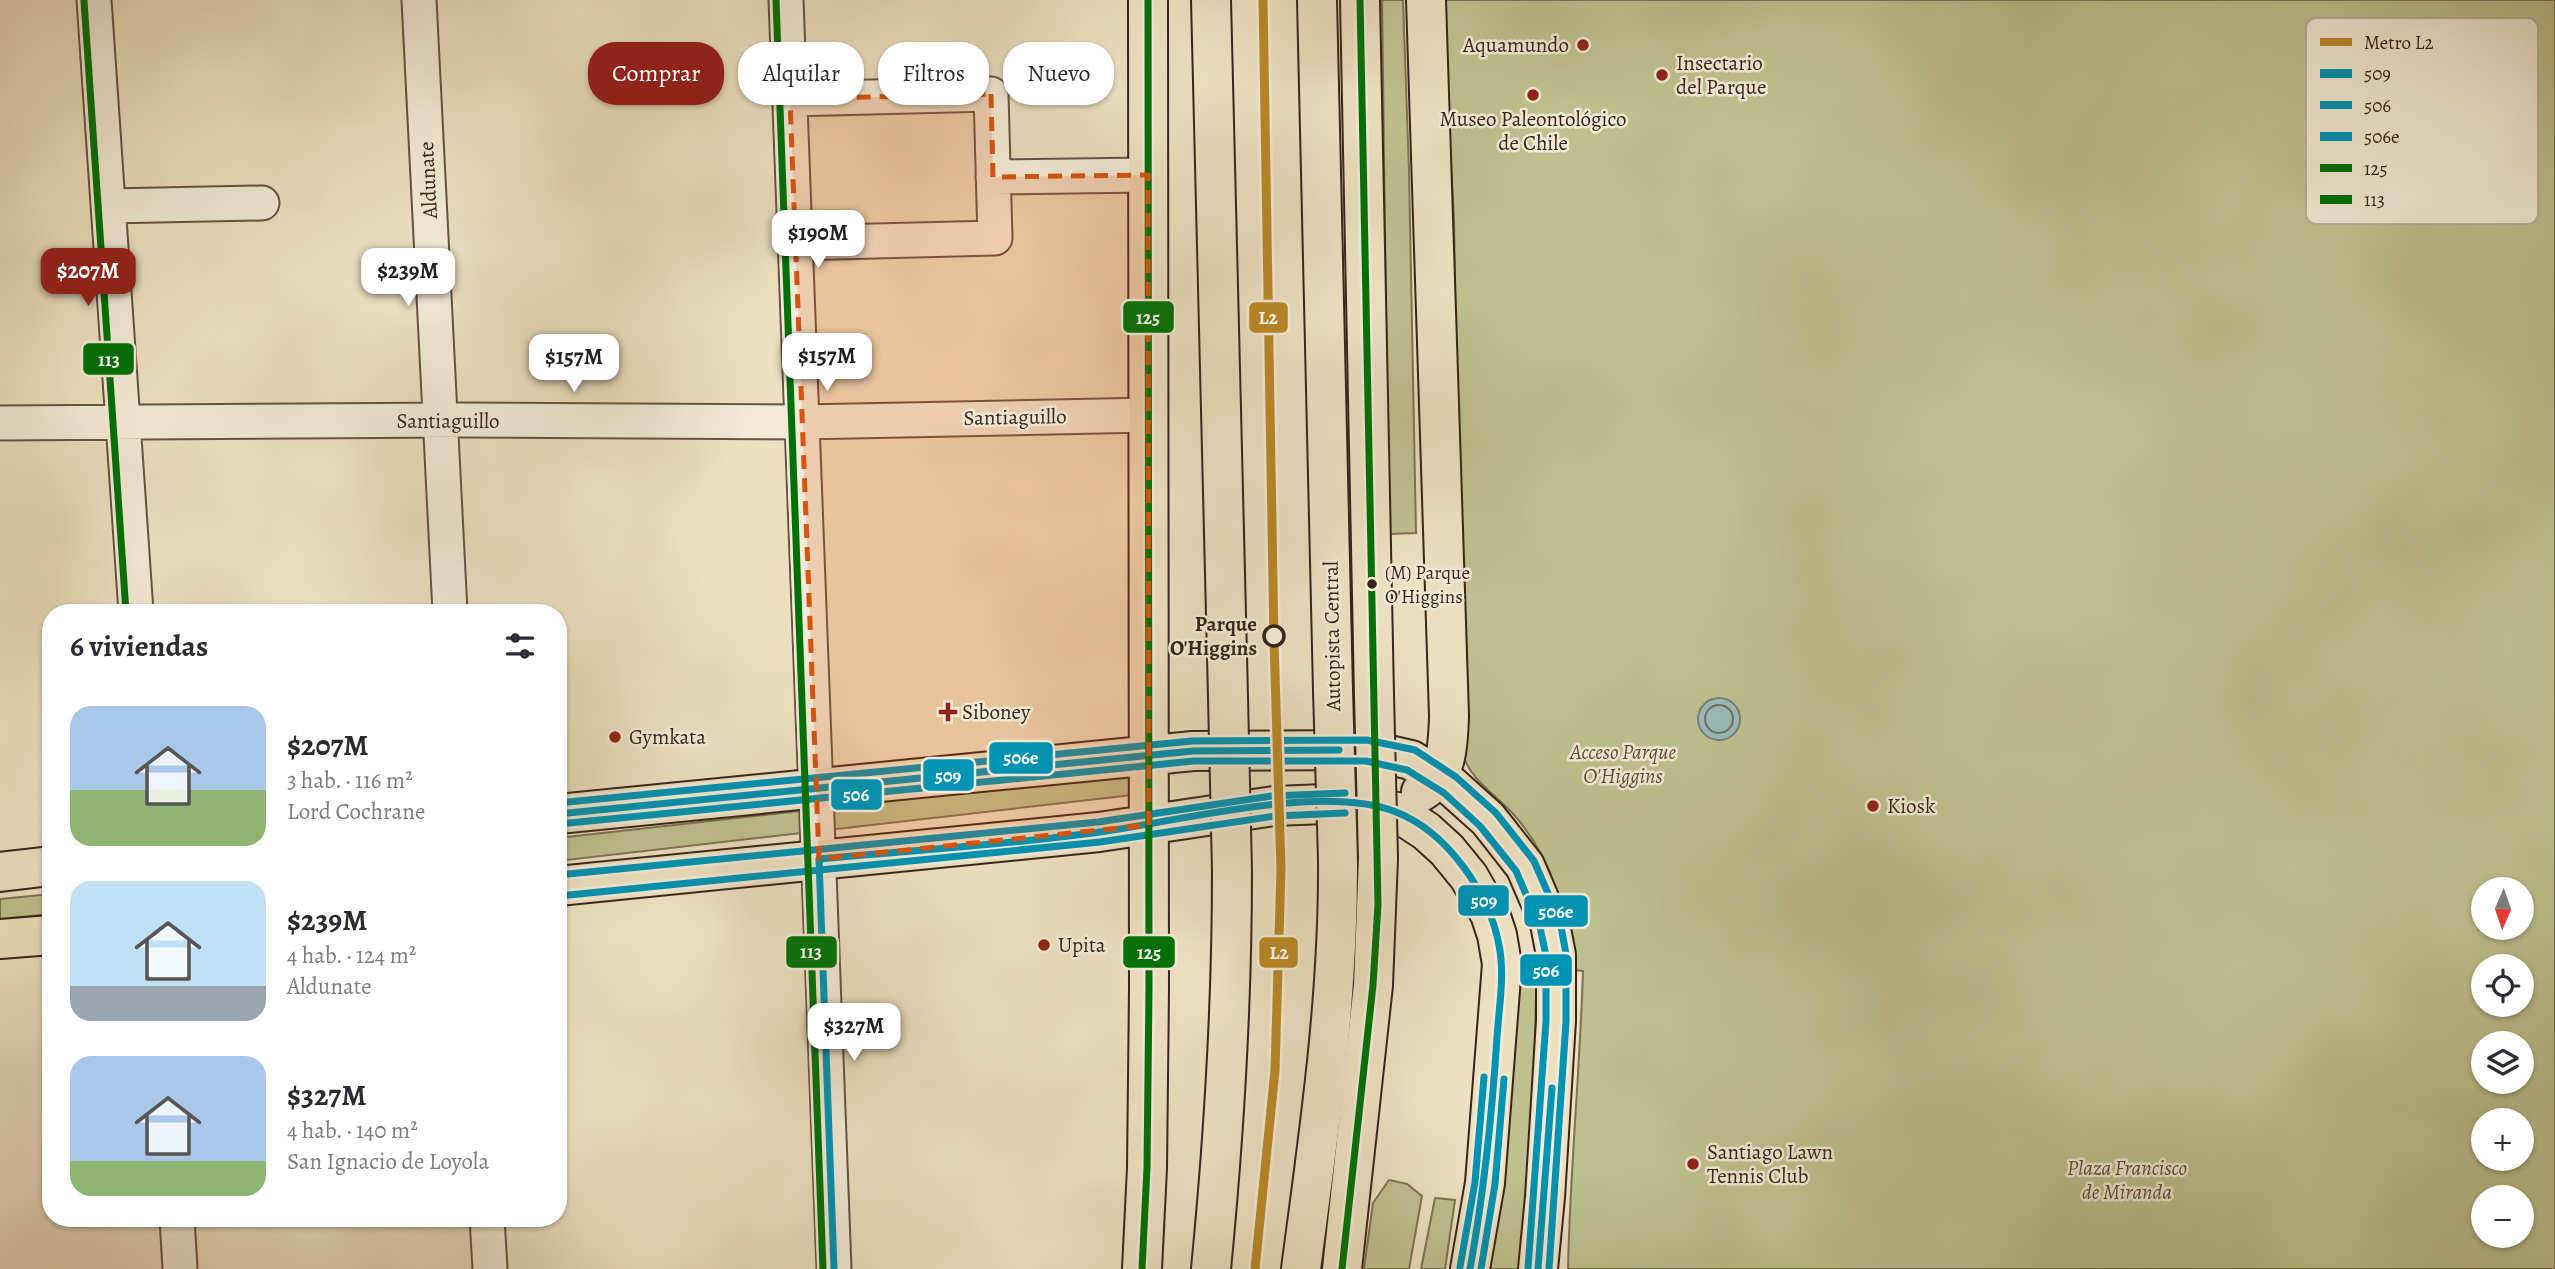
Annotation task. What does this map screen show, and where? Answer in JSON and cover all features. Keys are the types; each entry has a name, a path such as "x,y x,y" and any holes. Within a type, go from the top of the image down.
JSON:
{"main road":[{"path":"1142,1269 1147,1155 1150,755 1148,0"},
{"path":"1211,0 1232,871 1229,1049 1211,1269"},
{"name":"Autopista Central","path":"1301,1269 1334,996 1339,917 1317,0"},
{"path":"1342,1269 1373,985 1378,858 1360,0"},
{"path":"1380,807 1394,804 1427,788 1443,765 1449,746 1426,0"},
{"path":"567,813 1193,751 1367,750 1411,760 1437,775 1478,808 1507,842 1525,866 1550,924 1556,955 1557,997 1538,1269"},
{"path":"567,885 1086,833 1274,806 1329,803 1380,807 1397,812 1436,840 1458,862 1481,894 1501,951 1485,1183 1469,1269"},
{"path":"0,872 42,867"},
{"path":"0,939 42,936"}],"street":[{"path":"94,0 135,604"},
{"name":"Aldunate","path":"419,0 450,604"},
{"path":"786,0 788,42"},
{"path":"795,243 995,238 991,94 864,97"},
{"path":"790,105 834,1269"},
{"path":"993,177 1149,175"},
{"path":"108,206 262,203"},
{"name":"Santiaguillo","path":"0,423 801,422 1149,415"},
{"path":"178,1227 180,1269"},
{"path":"488,1227 491,1269"}],"highlighted area":[{"path":"991,94 993,177 1148,175 1149,825 819,859 790,99"}],"green space":[{"path":"1382,0 1403,0 1416,533 1389,534"},
{"path":"1442,0 2555,0 2555,1269 1568,1269 1583,971 1574,970 1562,908 1540,851 1515,816 1472,772 1463,755 1465,613 1459,566 1454,218"},
{"path":"1139,773 1141,794 567,860 567,837"},
{"path":"42,895 42,915 0,919 0,899"},
{"path":"1537,955 1533,1120 1519,1269 1484,1269 1516,959"},
{"path":"1389,1180 1407,1184 1422,1196 1409,1269 1364,1269 1373,1203"},
{"path":"1435,1198 1455,1200 1445,1269 1421,1269"}],"water":[{"path":"1719,698 1734,704 1740,719 1734,734 1719,740 1704,734 1698,719 1704,704"}],"metro line":[{"name":"L2","path":"1255,1269 1275,1070 1281,869 1274,641 1263,0"}],"transit line":[{"name":"113","path":"776,0 823,1269"},
{"name":"125","path":"1142,1269 1147,1168 1149,989 1148,0"},
{"name":"125","path":"1342,1269 1373,985 1378,905 1360,0"},
{"name":"113","path":"84,1 125,604"},
{"name":"506e","path":"567,802 1192,741 1367,740 1415,750 1456,777 1496,813 1534,861 1560,921 1566,954 1566,1022 1549,1269"},
{"name":"509","path":"567,813 1193,751 1339,750"},
{"name":"506","path":"567,823 1194,761 1366,761 1407,770 1444,793 1480,826 1516,871 1540,927 1546,956 1546,1021 1528,1268"},
{"name":"506e","path":"567,874 1098,822 1272,796 1345,793"},
{"name":"509","path":"834,1269 819,859 1065,837 1250,807 1330,801 1365,804 1396,812 1415,821 1432,834 1463,866 1486,905 1494,925 1501,957 1501,991 1487,1153 1470,1269"},
{"name":"506","path":"567,895 1100,842 1275,816 1345,813"},
{"name":"506e","path":"1460,1267 1475,1182 1484,1077"},
{"name":"506","path":"1481,1269 1495,1184 1504,1079"},
{"name":"509","path":"1538,1269 1552,1088"}],"place":[{"name":"Aquamundo","path":"1583,45"},
{"name":"Insectario del Parque","path":"1662,75"},
{"name":"Museo Paleontológico de Chile","path":"1533,95"},
{"name":"(M) Parque O'Higgins","path":"1372,584"},
{"name":"Parque O'Higgins","path":"1274,636"},
{"name":"Siboney","path":"948,712"},
{"name":"Gymkata","path":"615,737"},
{"name":"Kiosk","path":"1873,806"},
{"name":"Upita","path":"1044,945"},
{"name":"Santiago Lawn Tennis Club","path":"1693,1164"}],"park label":[{"name":"Acceso Parque O'Higgins","path":"1623,764"},
{"name":"Plaza Francisco de Miranda","path":"2127,1180"}]}
